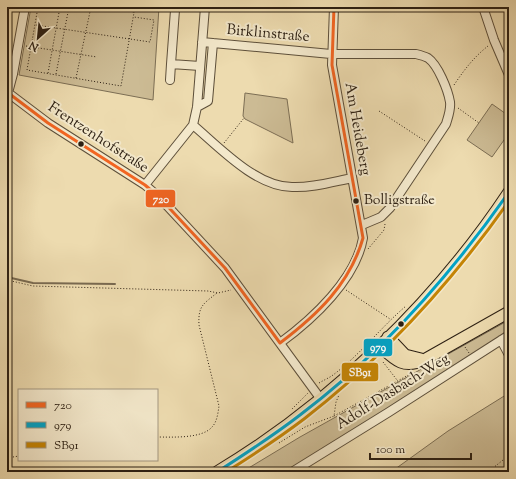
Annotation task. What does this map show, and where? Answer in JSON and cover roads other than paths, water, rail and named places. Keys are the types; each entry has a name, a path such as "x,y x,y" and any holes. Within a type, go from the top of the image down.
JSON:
{"main road":[{"path":"214,470 234,462 282,429 380,346 453,268 487,225 509,192"},
{"path":"380,346 400,362 414,364 424,360 509,312"},
{"path":"388,337 405,355 424,360"}],"street":[{"path":"7,92 13,74 25,7"},
{"path":"145,185 193,125 197,107 205,7"},
{"name":"Am Heideberg","path":"280,343 317,312 339,286 358,258 362,248 362,225 333,78 331,54 334,7"},
{"path":"483,7 494,40 509,75"},
{"path":"170,80 175,10"},
{"name":"Birklinstraße","path":"202,42 331,54 416,54 427,58 436,65 448,94 450,103 450,114 446,124 390,208 381,217 362,225"},
{"path":"197,107 208,101 213,43"},
{"path":"171,64 200,66"},
{"name":"Frentzenhofstraße","path":"7,92 48,123 145,185 159,197 200,240 239,286 320,398"},
{"path":"193,125 253,175 278,185 302,187 352,178"},
{"name":"Adolf-Dasbach-Weg","path":"292,472 509,336"},
{"path":"501,340 509,355"}],"waterway":[{"path":"7,277 33,283 115,284"}],"place":[{"name":"Bolligstraße","path":"356,201"}]}
